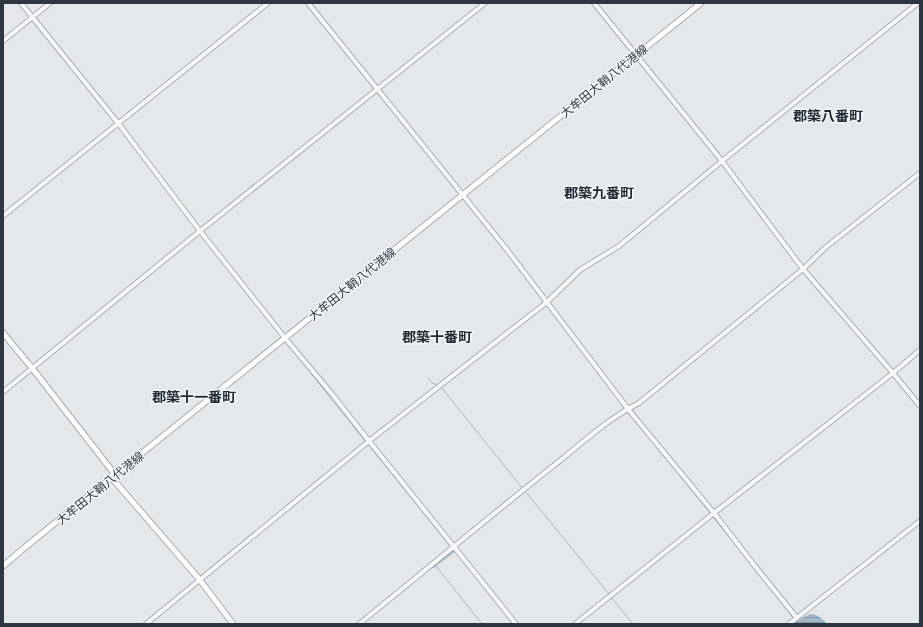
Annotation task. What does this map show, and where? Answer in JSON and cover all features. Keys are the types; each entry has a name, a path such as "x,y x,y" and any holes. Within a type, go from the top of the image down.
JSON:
{"main road":[{"name":"大牟田大鞘八代港線","path":"3,566 701,3"},
{"path":"3,333 113,472 112,478 200,580 233,624"}],"street":[{"path":"21,3 118,123 200,231 285,338 332,394 452,548 516,624"},
{"path":"3,40 50,3"},
{"path":"3,216 268,3"},
{"path":"308,3 508,251 628,409 754,565 795,619"},
{"path":"3,392 200,231 485,3"},
{"path":"594,3 722,161 803,269 893,372 920,406"},
{"path":"146,624 368,441 547,302 580,270 619,246 918,3"},
{"path":"359,624 588,438 628,409 640,403 803,269 826,247 920,174"},
{"path":"575,624 920,350"},
{"path":"789,624 920,521"}],"water":[{"path":"810,614 820,617 827,624 792,624 796,621"}],"waterway":[{"path":"297,356 365,441"},
{"path":"428,378 432,383 438,385"},
{"path":"441,387 523,489"},
{"path":"646,434 711,514"},
{"path":"367,443 451,547"},
{"path":"525,491 609,594"},
{"path":"713,517 742,553"},
{"path":"453,549 513,624"},
{"path":"433,566 454,550"},
{"path":"435,565 482,624"},
{"path":"768,585 794,619"},
{"path":"611,597 633,624"}],"district":[{"name":"郡築八番町","path":"828,115"},
{"name":"郡築九番町","path":"599,192"},
{"name":"郡築十番町","path":"437,336"},
{"name":"郡築十一番町","path":"194,396"}]}
